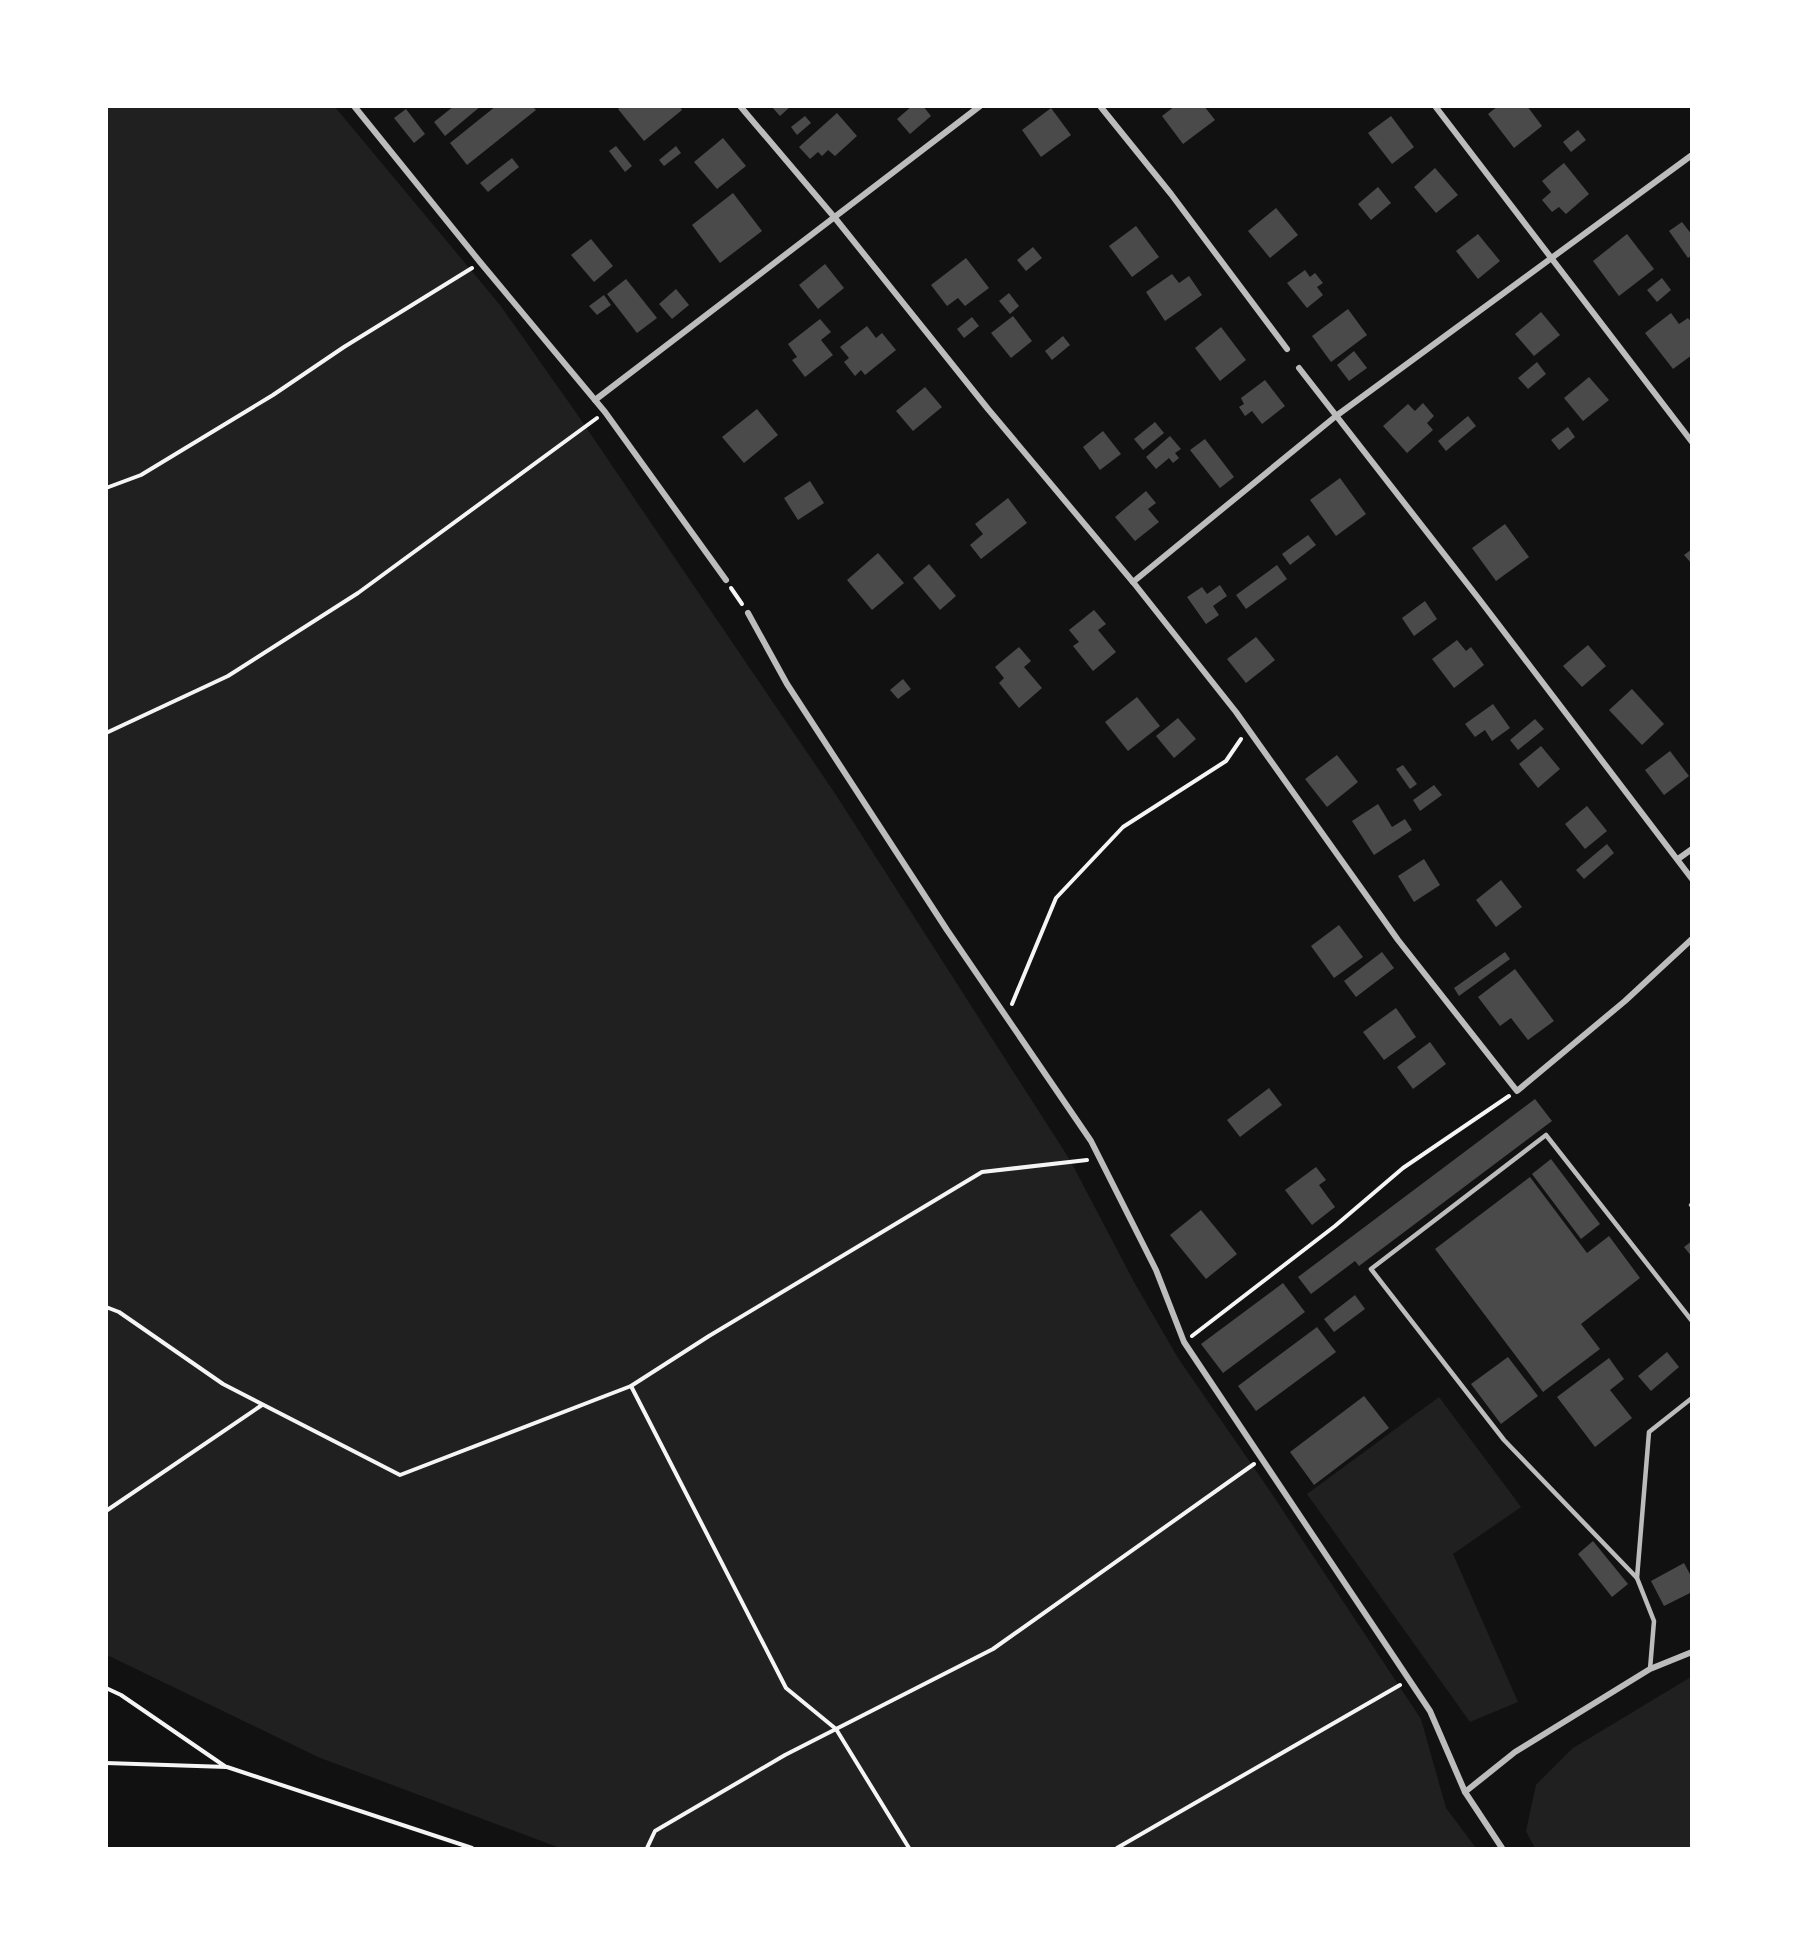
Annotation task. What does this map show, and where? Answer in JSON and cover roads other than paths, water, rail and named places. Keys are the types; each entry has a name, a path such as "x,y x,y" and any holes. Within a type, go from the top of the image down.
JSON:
{"street":[{"path":"354,106 605,412 726,580"},
{"path":"740,106 835,218 988,409 1133,582 1248,729 1398,940 1517,1091 1625,1001 1692,939"},
{"path":"595,400 980,106"},
{"path":"1100,106 1171,194 1287,349"},
{"path":"1435,106 1692,442"},
{"path":"1133,582 1336,416 1692,155"},
{"path":"1299,368 1486,608 1692,879"},
{"path":"748,613 787,684 947,930 1101,1158 1156,1270 1184,1342 1430,1711 1465,1792 1502,1848"},
{"path":"1678,859 1692,849"},
{"path":"1465,1792 1515,1752 1650,1669 1692,1653"}],"lane":[{"path":"1650,1669 1654,1621 1637,1578 1504,1440 1371,1269 1545,1135 1692,1321"},
{"path":"1637,1578 1649,1432 1692,1398"}]}
